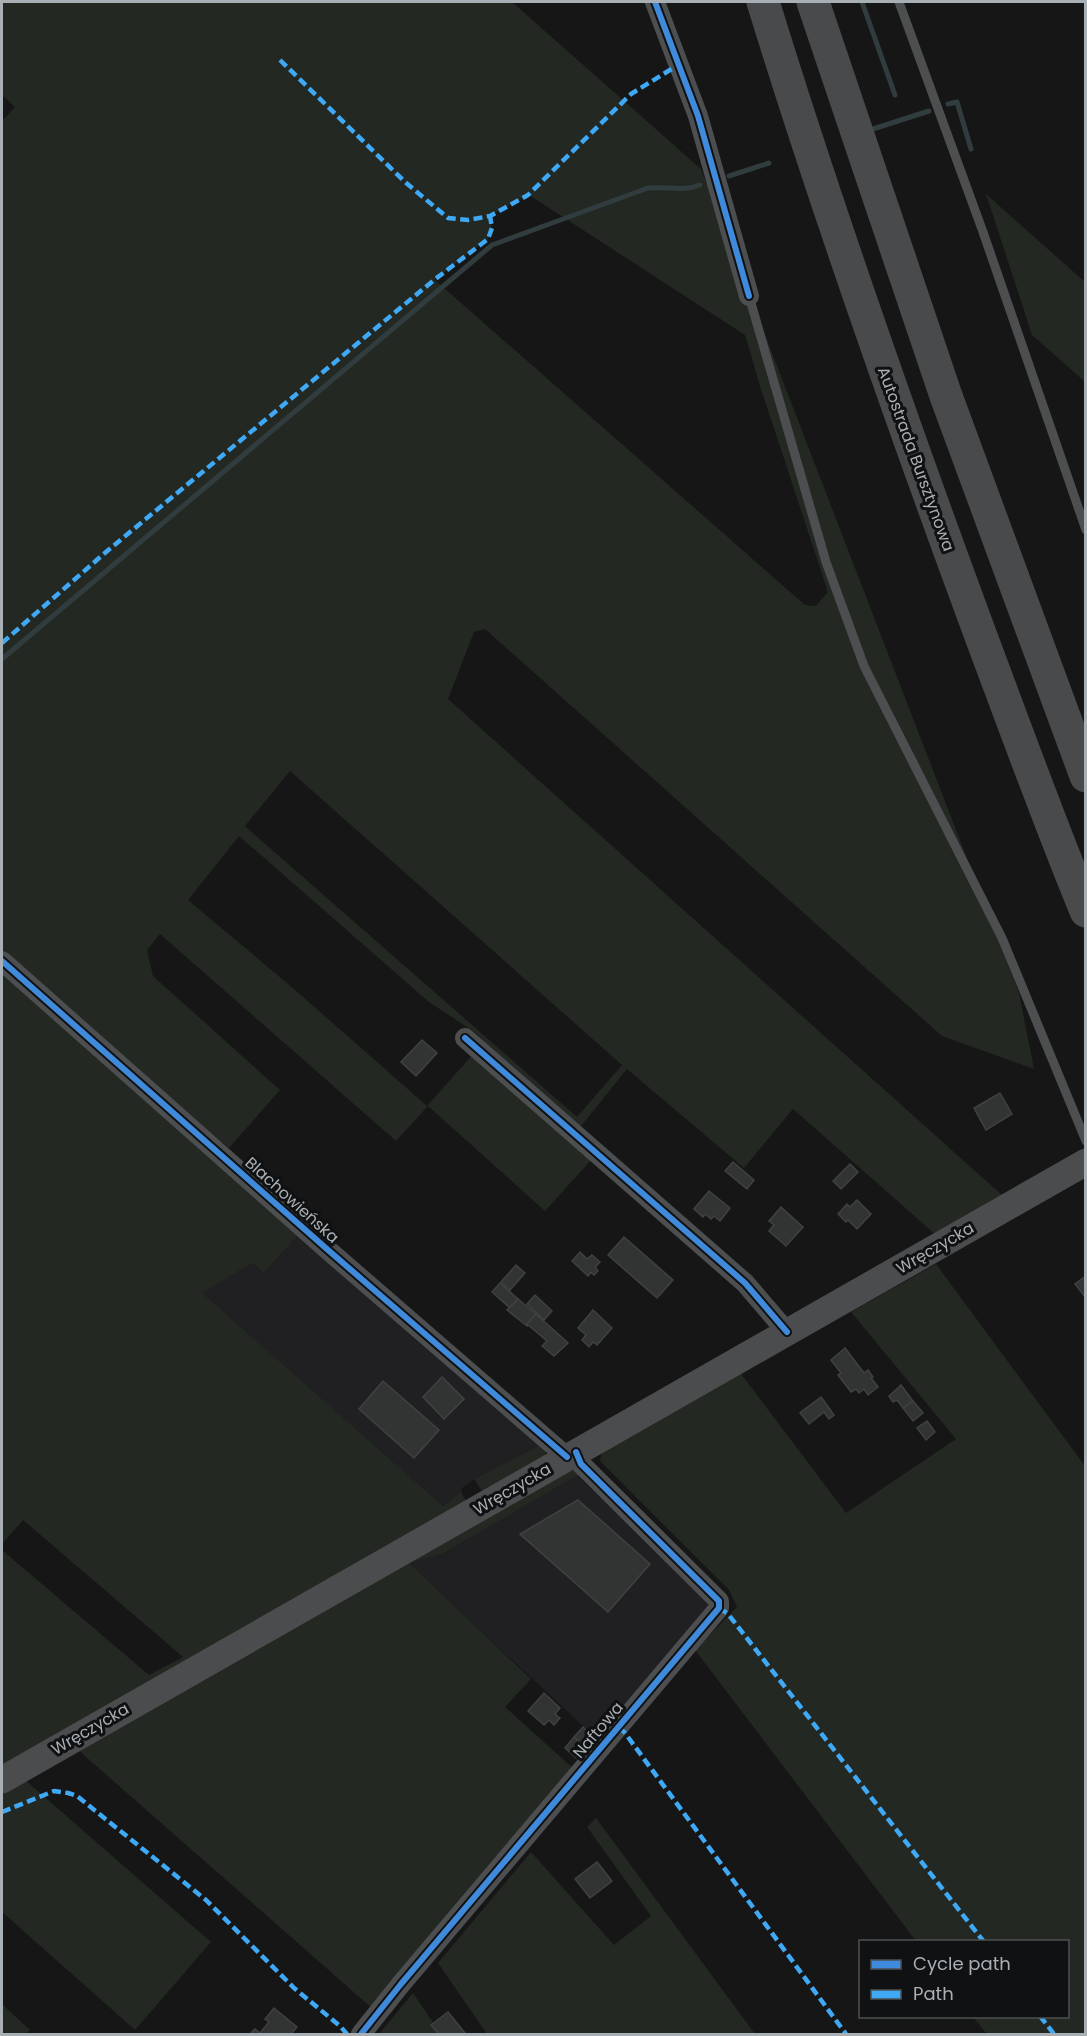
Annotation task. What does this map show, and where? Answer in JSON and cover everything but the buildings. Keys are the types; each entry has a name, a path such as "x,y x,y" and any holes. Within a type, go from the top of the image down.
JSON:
{"highway":[{"name":"Autostrada Bursztynowa","path":"763,2 905,429 1086,911"},
{"path":"813,2 950,407 1086,776"}],"main road":[{"name":"Wręczycka","path":"2,1780 1086,1162"}],"street":[{"path":"655,2 698,116 749,296"},
{"name":"Blachowieńska","path":"2,961 337,1258 571,1455"},
{"path":"465,1038 745,1283 787,1332"},
{"name":"Naftowa","path":"361,2034 400,1984 719,1608 719,1601 571,1455"}],"lane":[{"path":"899,2 1086,530"},
{"path":"749,296 826,562 864,666 1002,938 1086,1141"}],"shaded area":[{"path":"2,2 512,2 701,169 1019,993 1034,1069 942,1036 485,629 474,632 448,699 1012,1204 944,1242 793,1109 744,1168 627,1069 577,1131 500,1062 473,1031 429,1002 239,836 188,900 427,1106 475,1052 595,1156 545,1211 428,1106 396,1141 160,934 147,950 153,976 280,1090 229,1148 73,1018 2,953 2,121 15,107 2,95","holes":["529,195 745,335 828,592 816,606 805,605 435,280 488,239 492,228 490,216","290,771 622,1065 577,1117 245,826"]},
{"path":"986,194 1085,282 1085,382 1032,335"},
{"path":"2,968 299,1234 264,1273 252,1263 202,1293 443,1506 461,1492 466,1501 2,1771 2,1550 149,1675 183,1657 23,1520 2,1544"},
{"path":"299,1234 540,1445 474,1479 443,1506 201,1293 252,1263 264,1273"},
{"path":"936,1264 1085,1466 1085,2034 987,2034 974,2018 1069,2018 1069,1940 915,1940 695,1650 737,1607 729,1590 600,1461 602,1451 739,1371 846,1513 956,1439 851,1312"},
{"path":"540,1445 546,1448 545,1457 482,1491 474,1479"},
{"path":"567,1470 576,1471 579,1476 442,1554 409,1563 531,1679 505,1707 575,1770 374,2010 77,1749 24,1779 211,1942 135,2030 2,1912 2,1789"},
{"path":"576,1475 711,1604 597,1739 408,1563 442,1554"},
{"path":"596,1818 755,2034 487,2034 438,1963 531,1852 614,1945 651,1916 587,1827"},
{"path":"413,1993 441,2034 379,2034"},
{"path":"2,2004 30,2030 25,2034 2,2034"}],"waterway":[{"path":"862,2 895,95"},
{"path":"948,104 957,102 971,149"},
{"path":"873,129 929,111"},
{"path":"729,176 769,163"},
{"path":"2,659 492,245 648,188 687,188 700,185"}],"marked path":[{"path":"280,60 405,182 448,218 468,220 490,216 528,195 631,94 678,65"},
{"path":"2,643 106,552 434,280 488,239 492,228 490,216"},
{"path":"719,1608 728,1614 982,1940"},
{"path":"619,1727 846,2034"},
{"path":"2,1812 54,1791 77,1796 206,1900 294,1988 347,2034"},
{"path":"1042,2018 1054,2034"}],"cycle path":[{"path":"655,2 698,116 749,296"},
{"path":"2,961 328,1250 567,1457"},
{"path":"465,1038 745,1283 787,1332"},
{"path":"361,2034 719,1608 719,1601 581,1464 576,1452"}]}
